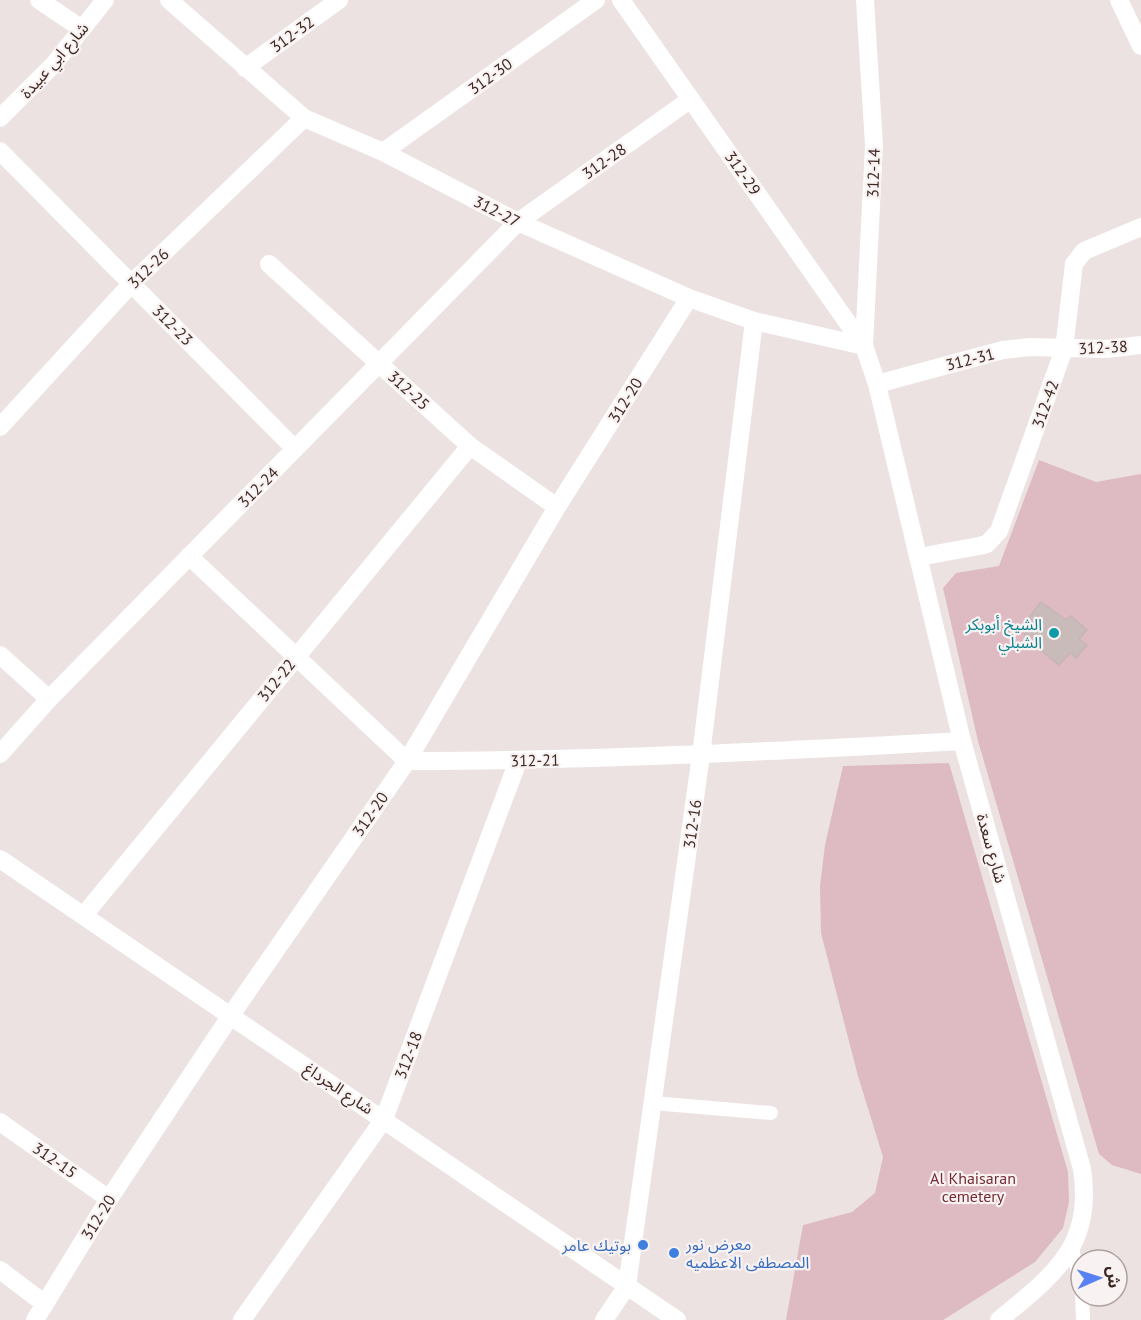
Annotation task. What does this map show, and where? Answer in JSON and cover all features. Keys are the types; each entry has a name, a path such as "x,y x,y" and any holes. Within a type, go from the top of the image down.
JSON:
{"street":[{"path":"39,0 82,29"},
{"name":"شارع ابي عبيدة","path":"0,118 46,72 105,0"},
{"name":"312-27","path":"169,0 304,118 383,152 518,222 689,298 754,321 864,346"},
{"name":"312-32","path":"245,68 339,0"},
{"name":"312-30","path":"383,152 596,0"},
{"name":"312-29","path":"621,0 864,346"},
{"name":"312-14","path":"864,346 874,145 865,0"},
{"path":"1119,0 1141,46"},
{"name":"312-28","path":"518,222 691,99"},
{"name":"312-26","path":"0,427 132,284 304,118"},
{"name":"312-23","path":"0,151 295,449"},
{"name":"312-24","path":"0,754 49,699 518,222"},
{"name":"312-42","path":"919,557 987,544 999,531 1064,349 1074,264 1084,251 1141,226"},
{"name":"312-25","path":"269,264 470,446 557,507"},
{"name":"312-20","path":"35,1320 109,1199 231,1015 407,761 557,507 689,298"},
{"name":"312-16","path":"604,1320 627,1286 701,755 754,321"},
{"name":"312-38","path":"1064,349 1141,345"},
{"name":"شارع سعدة","path":"864,346 877,384 962,741 1082,1169 1084,1210 1072,1248"},
{"name":"312-31","path":"877,384 1003,350 1030,347 1064,349"},
{"name":"312-22","path":"84,915 470,446"},
{"path":"189,556 407,761"},
{"path":"0,655 49,699"},
{"name":"312-21","path":"407,761 518,761 701,755 962,741"},
{"name":"312-18","path":"242,1320 384,1119 518,761"},
{"name":"شارع الجرداغ","path":"0,859 676,1320"},
{"name":"312-15","path":"0,1122 109,1199"},
{"name":"شارع سعدة","path":"999,1320 1047,1281 1069,1253"},
{"path":"0,1270 45,1304"}],"lane":[{"path":"653,1103 771,1113"}],"green space":[{"path":"1039,460 1096,482 1141,474 1141,1174 1112,1165 1099,1154 978,741 943,588 956,573 999,566"},
{"name":"Al Khaisaran cemetery","path":"949,763 1068,1172 1069,1202 1063,1228 1035,1262 943,1320 786,1320 803,1225 852,1212 875,1193 883,1157 858,1076 821,933 820,886 825,845 843,766"}],"building":[{"name":"الشيخ أبوبكر الشبلي","path":"1041,602 1066,620 1071,616 1087,630 1079,639 1087,645 1076,658 1070,653 1059,665 1025,637 1024,624"}],"place":[{"name":"الشيخ أبوبكر الشبلي","path":"1054,633"},
{"name":"بوتيك عامر","path":"643,1245"},
{"name":"معرض نور المصطفى الاعظميه","path":"674,1253"}]}
